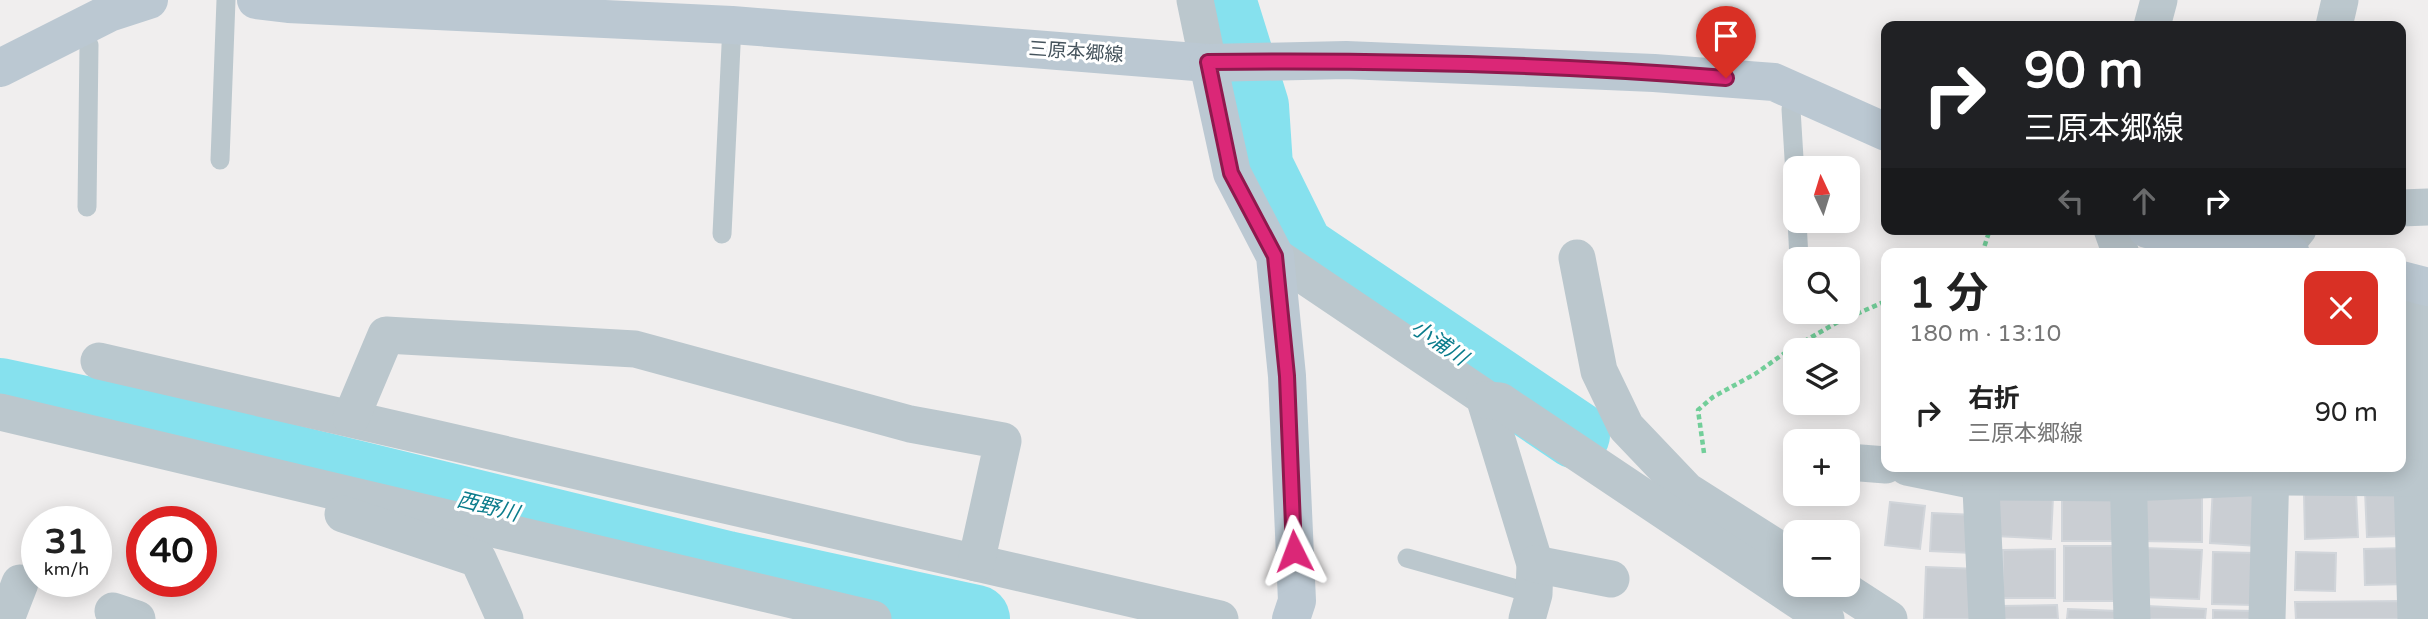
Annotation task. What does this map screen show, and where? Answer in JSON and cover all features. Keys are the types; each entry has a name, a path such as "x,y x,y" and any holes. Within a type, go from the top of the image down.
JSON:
{"main road":[{"path":"0,68 109,13 147,0"},
{"name":"三原本郷線","path":"256,0 288,4 459,6 1208,62 1346,60 1654,73 1774,82 1881,130"},
{"path":"1208,62 1231,173 1275,256 1287,376 1297,601 1291,619"},
{"path":"2207,235 2286,243"}],"street":[{"path":"1195,0 1208,62"},
{"path":"2153,21 2159,0"},
{"path":"2335,21 2340,0"},
{"path":"2406,208 2428,207"},
{"path":"1275,256 1484,397 1532,592 1611,579"},
{"path":"1577,258 1599,370 1626,427 1687,491 1783,552"},
{"path":"2415,284 2412,478 2416,619"},
{"path":"351,418 386,335 635,349 909,424 1003,441 976,563"},
{"path":"99,360 1220,619"},
{"path":"1485,400 1500,401 1826,619"},
{"path":"0,412 873,619"},
{"path":"1860,463 1881,465"},
{"path":"1953,472 1981,475 2129,475 2271,472 2412,478"},
{"path":"2267,619 2271,472"},
{"path":"1981,475 1987,619"},
{"path":"2129,475 2132,619"},
{"path":"333,490 325,508 478,559 505,619"},
{"path":"6,619 20,583"},
{"path":"1855,597 1889,619"}],"lane":[{"path":"220,160 226,0"},
{"path":"722,234 732,25"},
{"path":"79,27 89,45 87,206"},
{"path":"1794,156 1791,109 1799,92"},
{"path":"1407,558 1532,592"}],"path":[{"path":"1702,501 1704,449 1698,410 1713,397 1824,330 1881,304"}],"building":[{"path":"2213,486 2260,489 2258,546 2210,543"},
{"path":"2402,489 2403,536 2367,537 2365,491"},
{"path":"2062,491 2120,491 2120,541 2062,541"},
{"path":"2139,491 2202,491 2202,542 2139,541"},
{"path":"2356,492 2358,537 2305,539 2304,494"},
{"path":"1998,495 2053,497 2051,539 1996,536"},
{"path":"1890,502 1925,506 1920,549 1885,545"},
{"path":"1932,513 1974,515 1972,553 1930,551"},
{"path":"2064,546 2122,546 2121,601 2064,601"},
{"path":"2143,548 2202,550 2199,599 2141,597"},
{"path":"2408,548 2408,584 2365,585 2364,549"},
{"path":"2055,549 2055,598 2003,598 2003,550"},
{"path":"2213,552 2255,553 2253,605 2212,604"},
{"path":"2296,552 2336,553 2335,591 2295,590"},
{"path":"1926,567 1978,569 1975,619 1924,619"},
{"path":"2406,601 2407,619 2296,619 2295,602"},
{"path":"2057,605 2058,619 2002,619 2001,606"},
{"path":"2147,606 2206,609 2205,619 2146,619"},
{"path":"2068,609 2118,611 2118,619 2067,619"},
{"path":"2213,610 2252,611 2252,619 2213,619"}],"waterway":[{"name":"小浦川","path":"1222,0 1255,106 1259,166 1300,249 1576,435"},
{"name":"西野川","path":"0,392 150,424 727,565 976,619"}],"route":[{"path":"1294,551 1287,376 1275,256 1231,173 1208,62 1346,60 1726,78"}]}
